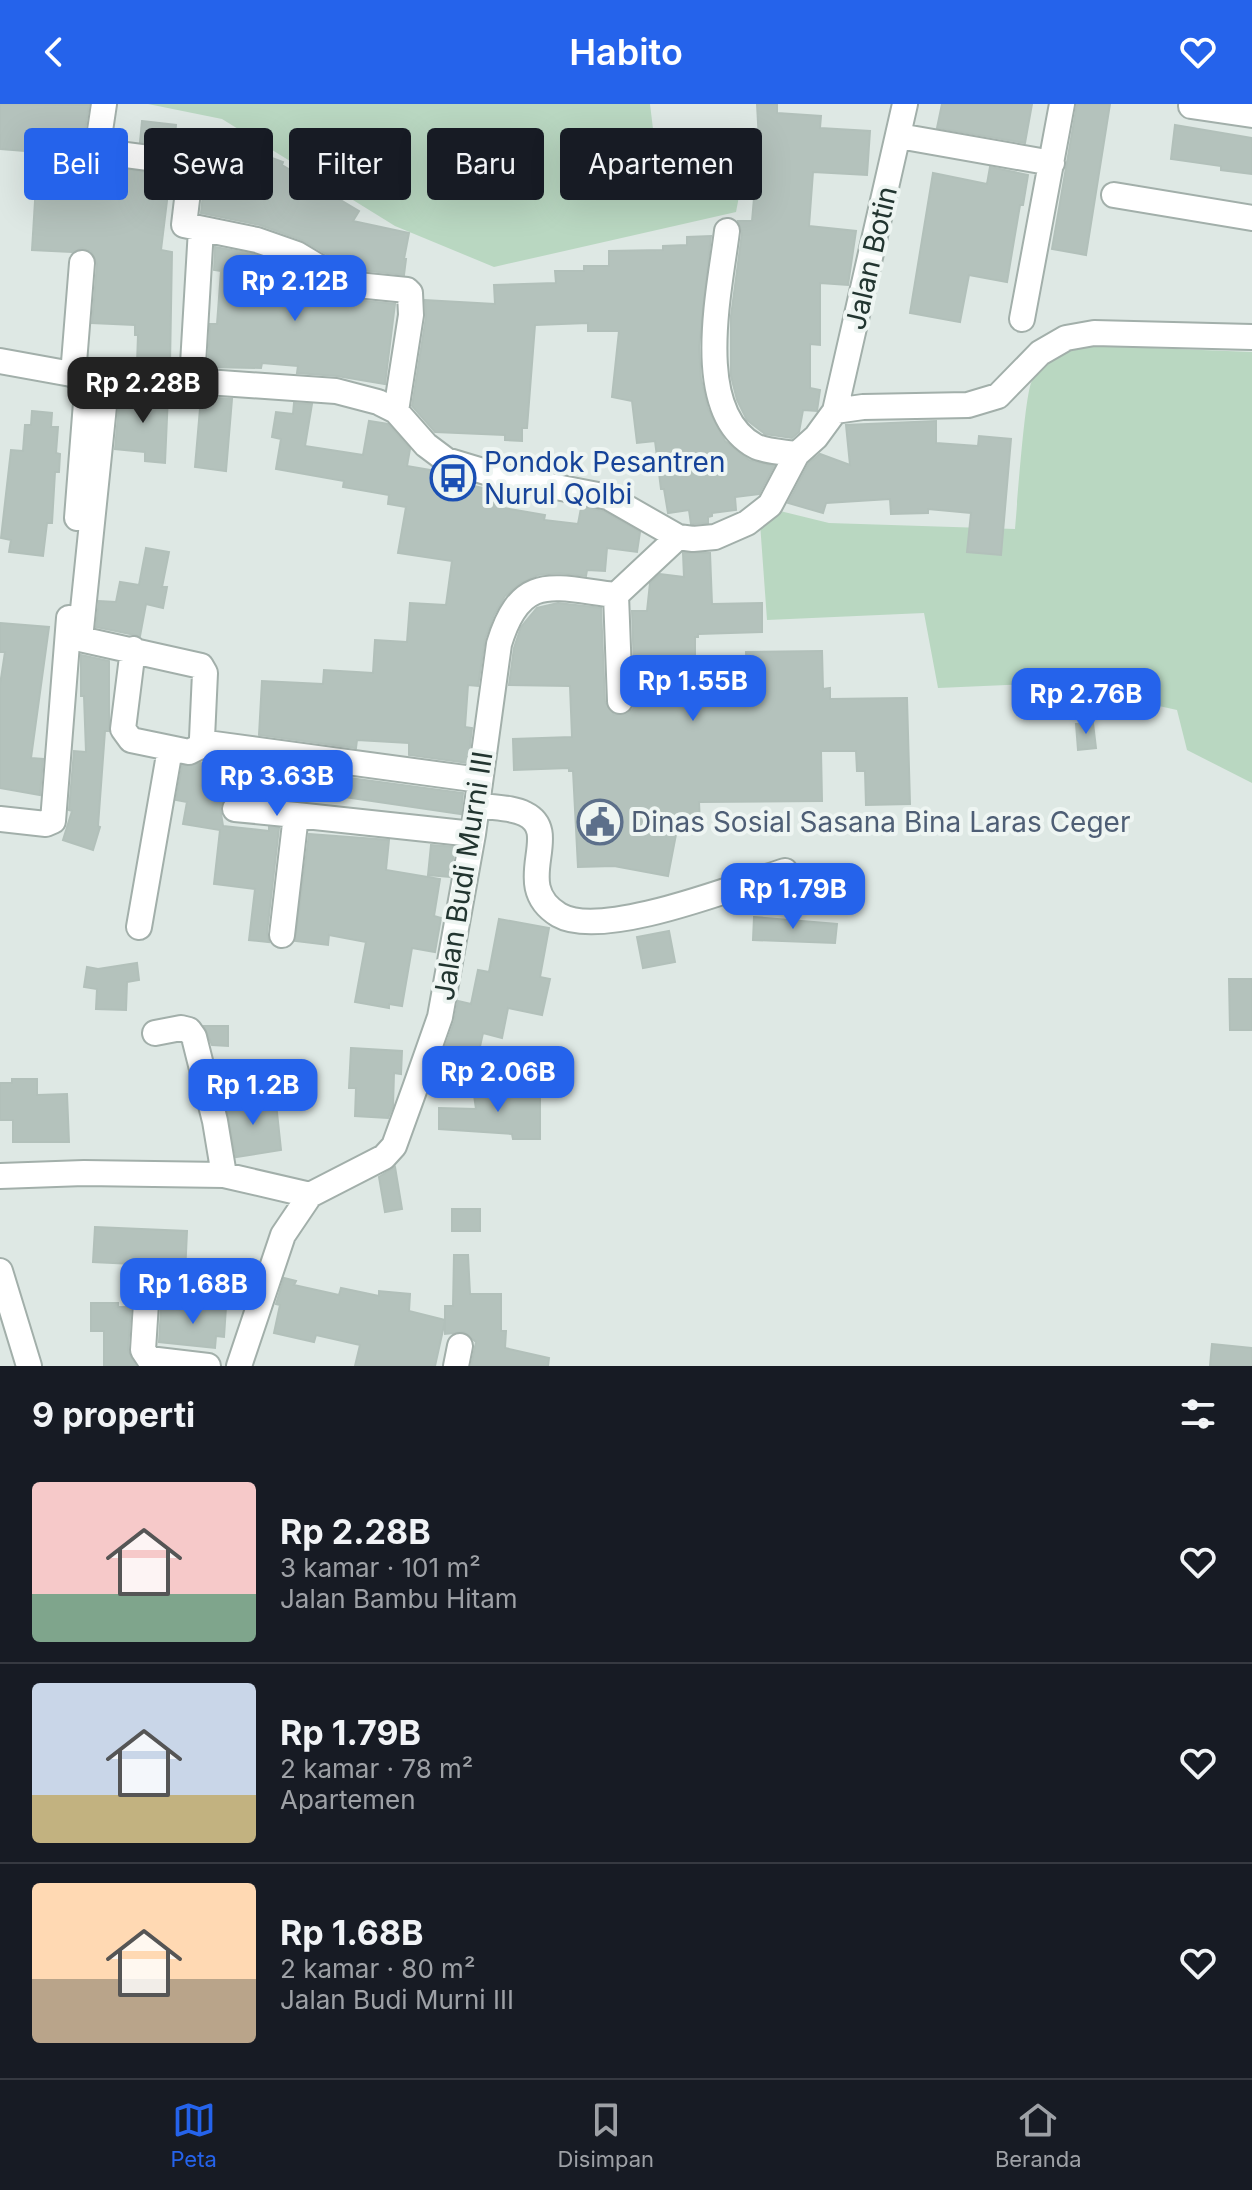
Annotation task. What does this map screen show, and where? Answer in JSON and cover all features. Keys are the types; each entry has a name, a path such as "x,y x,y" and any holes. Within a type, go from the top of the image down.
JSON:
{"street":[{"path":"104,104 98,144 103,152 191,166 183,223 257,240 297,254 347,284 407,290 411,315 396,411"},
{"name":"Jalan Botin","path":"835,411 905,104"},
{"path":"1022,319 1062,104"},
{"path":"1191,106 1252,115"},
{"path":"899,136 1052,163"},
{"path":"1114,195 1252,218"},
{"path":"192,381 201,229"},
{"path":"727,231 713,342 715,383 739,433 756,447 797,454"},
{"path":"82,263 89,376 80,639 201,666 205,670 202,738 207,743"},
{"path":"0,361 89,376 336,391 368,399 396,411 426,445 446,460 499,476 608,497 678,537 715,537 747,523 770,505 797,454 816,437 835,411 863,407 968,405 998,396 1040,353 1066,338 1094,333 1252,337"},
{"path":"0,819 46,824 53,821 89,376"},
{"path":"620,701 616,595 678,537"},
{"name":"Jalan Budi Murni III","path":"239,1366 283,1235 310,1195 384,1157 394,1146 440,1017 473,834 499,644 506,622 522,598 539,590 562,589 616,595"},
{"path":"133,649 123,729 131,740 189,752 207,743 480,780"},
{"path":"139,927 170,749"},
{"path":"477,805 524,813 536,822 540,829 540,853 535,878 538,895 557,914 573,921 633,918 785,871"},
{"path":"235,809 473,834"},
{"path":"282,935 296,815"},
{"path":"155,1033 181,1028 189,1030 194,1037 215,1121 224,1175"},
{"path":"0,1176 84,1173 224,1175 310,1195"},
{"path":"0,1271 29,1366"},
{"path":"146,1303 143,1350 149,1359 208,1366"}],"green space":[{"path":"148,104 650,104 653,128 560,128 560,200 738,200 736,212 494,267 395,226 353,200 411,200 411,128 289,128 289,160 273,151 273,128 237,128 222,119"},
{"path":"1101,346 1252,352 1252,783 1187,750 1177,710 1055,683 938,688 924,613 767,620 760,523 776,510 829,523 1015,529 1024,427 1032,381 1046,365 1062,354"}],"building":[{"path":"0,104 89,105 85,128 24,128 24,151 0,149"},
{"path":"757,104 777,104 777,113 821,116 820,128 870,131 867,175 813,172 809,226 856,231 848,285 820,283 820,345 810,344 810,388 820,390 817,411 803,410 799,432 792,438 765,434 747,420 737,400 731,376 731,316 742,233 738,221 752,221 754,200 762,200 762,128 758,128"},
{"path":"942,104 1032,104 1025,143 937,128"},
{"path":"1077,104 1110,104 1086,255 1052,249"},
{"path":"142,121 176,125 176,128 144,128 144,142 140,142"},
{"path":"1175,125 1252,138 1252,174 1171,159"},
{"path":"273,158 283,162 282,165 289,169 289,200 341,200 359,211 353,221 409,233 404,275 352,269 302,240 260,225 201,213 202,200 273,200"},
{"path":"990,167 1028,175 1007,282 969,275 960,322 910,313 933,173 987,184"},
{"path":"128,169 144,172 144,200 167,200 161,250 172,252 170,365 137,364 138,335 135,335 135,325 92,323 97,264 91,251 82,248 72,252 32,250 35,200 128,200"},
{"path":"711,236 699,347 701,379 708,409 725,441 749,460 774,466 759,494 735,497 736,510 712,513 708,523 693,524 689,510 668,513 664,489 661,489 655,441 637,443 632,401 612,397 619,331 588,331 588,323 535,325 527,428 522,428 522,441 505,440 505,435 435,432 412,406 426,317 425,300 495,304 494,285 556,283 555,271 584,271 584,266 609,266 609,251 663,250 663,246 687,245 687,237"},
{"path":"215,247 253,254 291,268 345,299 395,304 385,384 297,373 298,366 262,363 261,368 208,367 210,324 217,324 221,271 214,270"},
{"path":"120,393 168,395 165,463 145,461 145,452 115,449"},
{"path":"201,397 232,399 226,471 195,467"},
{"path":"294,403 312,404 305,446 363,455 369,421 388,424 410,449 407,466 436,471 442,479 506,493 504,508 545,515 544,520 578,524 581,508 588,508 603,511 640,532 637,552 607,548 605,571 587,570 586,576 559,573 538,575 520,583 505,596 485,639 478,686 468,685 465,727 472,728 468,763 409,755 409,743 357,740 356,748 259,735 262,681 323,684 324,670 373,673 375,640 407,642 410,603 446,605 452,561 398,553 406,507 388,504 389,495 343,487 344,481 276,469 281,439 272,437 276,412 293,414"},
{"path":"32,411 52,413 51,427 58,427 56,453 60,454 59,472 55,472 52,523 47,523 43,556 9,552 11,540 1,538 11,450 23,451 25,425 31,425"},
{"path":"936,421 936,443 978,446 979,436 1011,439 1001,555 967,552 971,513 928,509 928,513 891,514 890,499 826,503 823,513 788,503 809,463 820,454 850,465 846,425"},
{"path":"146,548 169,552 162,587 167,587 163,608 146,604 140,636 96,627 99,601 116,602 120,582 139,585"},
{"path":"683,553 710,553 712,604 762,603 762,632 698,634 695,637 695,681 747,679 746,652 822,651 823,689 830,688 830,699 907,698 910,804 866,805 865,771 857,771 856,751 821,751 822,801 699,802 700,824 678,824 668,876 614,866 578,867 573,771 569,768 514,770 513,739 572,737 570,686 509,685 514,648 521,627 537,608 558,603 601,608 605,702 614,715 627,714 633,709 635,700 632,611 647,611 650,583 660,574 684,577"},
{"path":"0,623 49,627 31,758 43,759 40,795 0,788 0,685 5,652 0,652"},
{"path":"81,655 109,661 109,731 105,731 100,827 93,850 63,840 72,811 69,810 74,751 86,752"},
{"path":"1093,723 1096,748 1078,750 1076,724"},
{"path":"215,760 463,793 461,814 324,794 324,797 298,794 294,800 228,791 220,807 223,826 269,831 269,827 279,828 267,933 269,942 249,940 255,889 214,884 220,830 183,824 187,802 176,800 182,766 201,763 215,765"},
{"path":"309,834 389,840 386,870 440,879 434,916 441,918 435,952 412,948 402,1006 389,1004 389,1008 355,1002 366,942 329,935 328,945 295,941"},
{"path":"431,845 455,847 450,877 428,875"},
{"path":"754,917 837,924 835,943 753,940"},
{"path":"499,919 549,928 540,977 550,979 542,1015 508,1008 502,1038 483,1033 475,1069 440,1062 458,1001 471,1004 478,970 489,972"},
{"path":"669,931 675,962 643,968 637,937"},
{"path":"137,963 139,980 127,982 126,1010 96,1009 97,989 84,987 87,967 98,969"},
{"path":"1229,979 1252,979 1252,1030 1230,1030"},
{"path":"204,1026 228,1026 228,1046 212,1045"},
{"path":"351,1048 402,1051 401,1074 394,1073 393,1106 388,1118 355,1116 356,1088 349,1088"},
{"path":"12,1079 37,1079 37,1095 67,1094 69,1142 13,1142 13,1120 0,1120 0,1083 12,1083"},
{"path":"513,1089 540,1089 540,1139 513,1139 512,1134 439,1129 439,1108 476,1109 474,1095"},
{"path":"236,1090 238,1106 276,1103 281,1150 236,1157 223,1092"},
{"path":"395,1167 402,1209 385,1212 379,1177"},
{"path":"452,1209 480,1209 480,1231 452,1231"},
{"path":"95,1227 187,1231 185,1275 153,1273 154,1265 93,1262"},
{"path":"454,1255 468,1255 470,1294 501,1294 501,1331 506,1331 505,1348 549,1358 548,1366 471,1366 476,1342 464,1332 445,1334 445,1321 435,1366 355,1366 360,1345 316,1335 314,1342 274,1333 280,1305 276,1304 284,1278 296,1281 294,1285 339,1295 341,1288 379,1296 379,1291 410,1294 409,1311 445,1320 445,1306 453,1306"},
{"path":"91,1303 118,1303 118,1307 131,1307 128,1350 136,1366 104,1366 104,1331 91,1331"},
{"path":"199,1307 226,1307 224,1337 216,1336 215,1348 159,1342 161,1309 199,1311"},
{"path":"1212,1344 1252,1348 1252,1366 1210,1366"}],"place":[{"name":"Pondok Pesantren Nurul Qolbi","path":"453,478"},
{"name":"Dinas Sosial Sasana Bina Laras Ceger","path":"600,822"}]}
